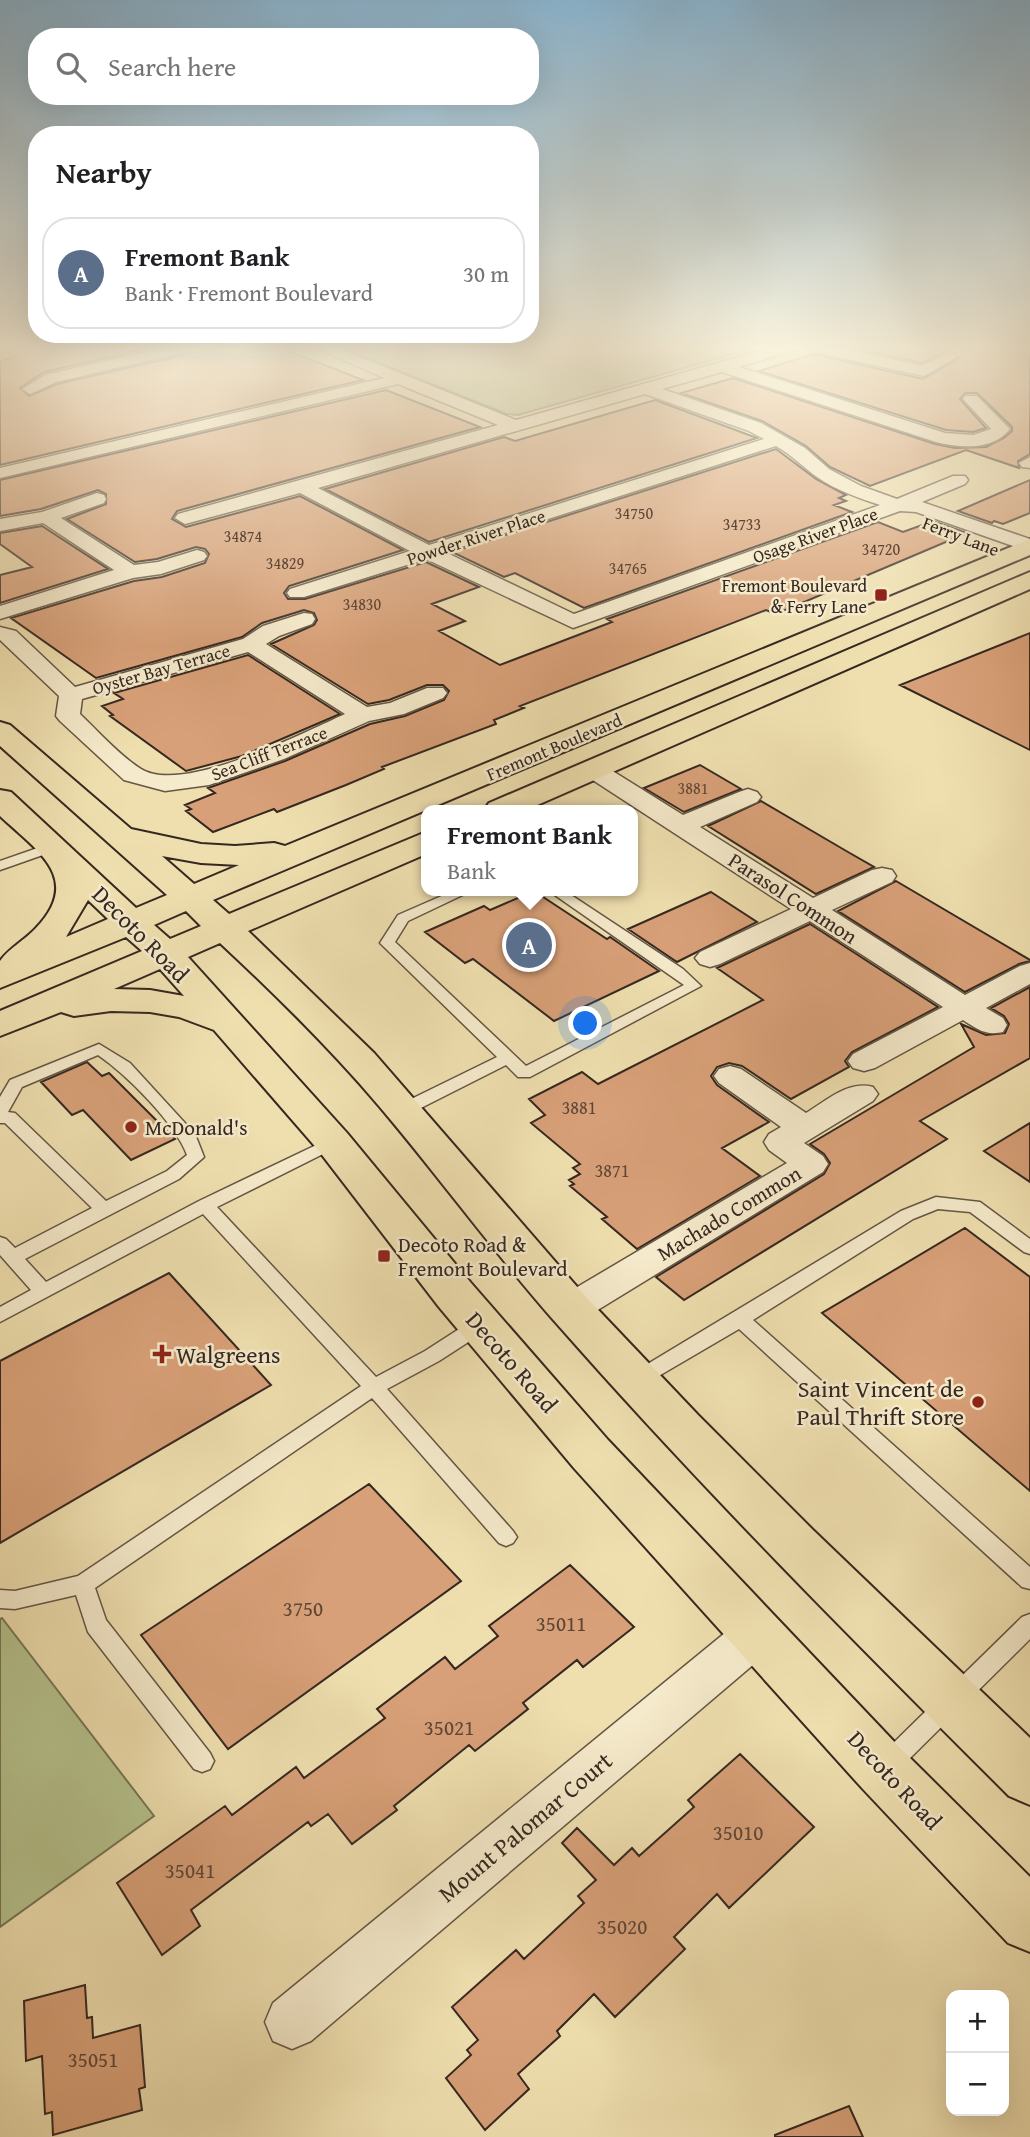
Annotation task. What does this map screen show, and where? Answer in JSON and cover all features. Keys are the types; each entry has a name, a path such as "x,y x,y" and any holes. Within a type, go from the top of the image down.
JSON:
{"main road":[{"name":"Fremont Boulevard","path":"0,976 1023,553"},
{"name":"Fremont Boulevard","path":"512,805 1030,580"},
{"path":"0,731 193,898 330,1028 405,1109 570,1309 709,1461 1030,1777"},
{"name":"Decoto Road","path":"0,799 165,954 333,1143 480,1325 591,1454 882,1769 1030,1922"},
{"path":"121,836 196,855 217,857 238,858 311,849"},
{"path":"9,1022 421,844"},
{"path":"0,976 36,948 63,918 73,895 60,855"},
{"path":"9,1022 86,1003 123,1000 183,1006 206,1012 228,1023"}],"street":[{"path":"0,473 116,446"},
{"path":"185,518 451,446"},
{"name":"Powder River Place","path":"297,593 760,446"},
{"name":"Ferry Lane","path":"785,446 799,452 823,473 854,490 898,505 902,514 1023,553"},
{"name":"Osage River Place","path":"428,552 573,622 898,505 959,480"},
{"path":"302,488 428,552"},
{"path":"0,525 46,517 97,499"},
{"path":"46,517 130,572"},
{"path":"0,613 130,572 160,568 197,556"},
{"name":"Oyster Bay Terrace","path":"71,695 251,644 271,631 304,619"},
{"path":"0,633 8,636 24,654 71,695"},
{"name":"Oyster Bay Terrace","path":"251,644 363,715"},
{"path":"0,661 24,654"},
{"name":"Sea Cliff Terrace","path":"71,695 68,716 133,775 165,783 200,779 275,754 363,715 396,709 435,694"},
{"name":"Parasol Common","path":"594,770 992,1025"},
{"path":"680,826 748,797"},
{"path":"710,958 883,876"},
{"name":"Machado Common","path":"570,1309 811,1164 781,1142 805,1128 863,1078 964,1007 1030,972"},
{"path":"730,1076 805,1128"},
{"name":"Mount Palomar Court","path":"292,2022 758,1633"}],"lane":[{"path":"0,866 60,855"},
{"path":"453,896 402,918 387,943 524,1073 694,986 678,972 564,896"},
{"path":"0,1111 16,1084 99,1049 124,1066 189,1138 196,1157 173,1175 13,1257"},
{"path":"405,1109 507,1058"},
{"path":"0,1118 9,1117 104,1209"},
{"path":"0,1315 205,1205 333,1143"},
{"path":"636,1381 907,1215 936,1203 974,1206 1030,1248"},
{"path":"205,1205 374,1387 506,1536"},
{"path":"0,1243 43,1291"},
{"path":"740,1319 1030,1580"},
{"path":"0,1599 15,1600 83,1584 374,1387 432,1356 480,1325"},
{"path":"83,1584 96,1625 202,1761"},
{"path":"882,1769 1030,1623"}],"green space":[{"path":"2,1618 154,1816 0,1927 0,1619"}],"building":[{"path":"0,446 82,446 0,465"},
{"path":"147,446 412,446 177,511 172,519 186,527 300,496 403,550 289,586 284,593 288,599 305,599 426,562 479,587 432,604 465,621 439,631 500,665 612,622 607,619 878,522 903,532 933,521 967,533 776,614 766,610 520,706 524,708 494,720 496,724 382,767 384,769 346,785 277,812 274,809 213,832 186,811 191,809 185,805 215,793 208,788 285,761 370,724 405,716 444,700 449,691 443,685 427,685 389,700 368,704 271,644 314,625 317,620 314,613 304,610 262,623 242,637 96,678 11,618 134,581 162,577 205,563 209,554 205,549 196,547 157,559 135,562 67,519 106,504 106,494 98,490 41,509 0,516 0,480"},
{"path":"474,446 733,446 429,542 325,489"},
{"path":"806,446 944,446 955,448 1030,446 1030,454 1018,461 1019,468 966,450 870,486 830,467"},
{"path":"776,449 816,479 846,495 839,498 846,501 834,505 852,512 584,608 515,573 504,577 452,552"},
{"path":"1030,480 1030,513 1003,524 958,511"},
{"path":"42,526 108,569 0,603 0,575 32,567 0,544 0,533"},
{"path":"1030,633 1030,750 900,685"},
{"path":"248,655 340,714 242,756 186,771 110,716 113,715 102,706 123,699 114,693"},
{"path":"700,765 741,789 684,812 644,788"},
{"path":"761,801 874,867 816,894 708,826"},
{"path":"896,881 1030,961 965,992 838,911"},
{"path":"711,892 757,922 677,962 628,929"},
{"path":"522,896 542,896 607,939 610,937 659,971 554,1021 473,959 465,963 425,932 484,906 490,910"},
{"path":"810,924 938,1007 852,1052 845,1061 849,1067 791,1099 742,1066 729,1063 717,1067 711,1076 717,1085 769,1122 722,1148 760,1176 637,1249 602,1219 607,1217 570,1186 574,1184 569,1180 580,1174 573,1168 580,1164 531,1123 545,1115 529,1099 582,1072 598,1084 763,1000 717,968"},
{"path":"1030,987 1030,1058 920,1121 947,1139 684,1300 656,1277 824,1174 830,1163 824,1154 810,1144 974,1047 961,1024 986,1035 1005,1033 1009,1024 1004,1016 991,1008"},
{"name":"McDonald's","path":"87,1062 102,1076 109,1073 175,1139 131,1160 83,1110 72,1115 41,1082"},
{"path":"1030,1123 1030,1182 984,1151"},
{"name":"Saint Vincent de Paul Thrift Store","path":"965,1228 1030,1277 1030,1491 822,1313"},
{"path":"169,1273 271,1385 0,1543 0,1361"},
{"path":"369,1484 461,1581 228,1749 141,1635"},
{"path":"570,1565 634,1627 583,1667 577,1660 523,1703 528,1709 475,1751 469,1745 394,1806 397,1810 352,1844 328,1814 311,1826 308,1822 191,1910 200,1926 162,1955 117,1883 225,1806 232,1815 296,1767 304,1778 385,1718 377,1709 445,1657 455,1669 498,1636 489,1626"},
{"path":"740,1754 814,1827 729,1908 717,1894 674,1937 685,1949 615,2017 594,1994 557,2031 560,2036 518,2074 529,2089 485,2130 446,2078 471,2055 467,2050 478,2040 452,2007 516,1950 524,1959 584,1903 578,1896 596,1880 562,1843 577,1828 614,1865 632,1848 639,1856 694,1807 688,1800"},
{"path":"85,1985 87,2018 92,2017 93,2038 140,2025 145,2087 139,2089 142,2110 53,2135 52,2112 45,2114 42,2056 26,2061 24,2001"},
{"path":"849,2106 863,2137 775,2137 775,2135"}],"place":[{"name":"Fremont Boulevard & Ferry Lane","path":"881,595"},
{"name":"Fremont Bank","path":"529,945"},
{"name":"McDonald's","path":"131,1127"},
{"name":"Decoto Road & Fremont Boulevard","path":"384,1256"},
{"name":"Walgreens","path":"162,1354"},
{"name":"Saint Vincent de Paul Thrift Store","path":"978,1402"}]}
